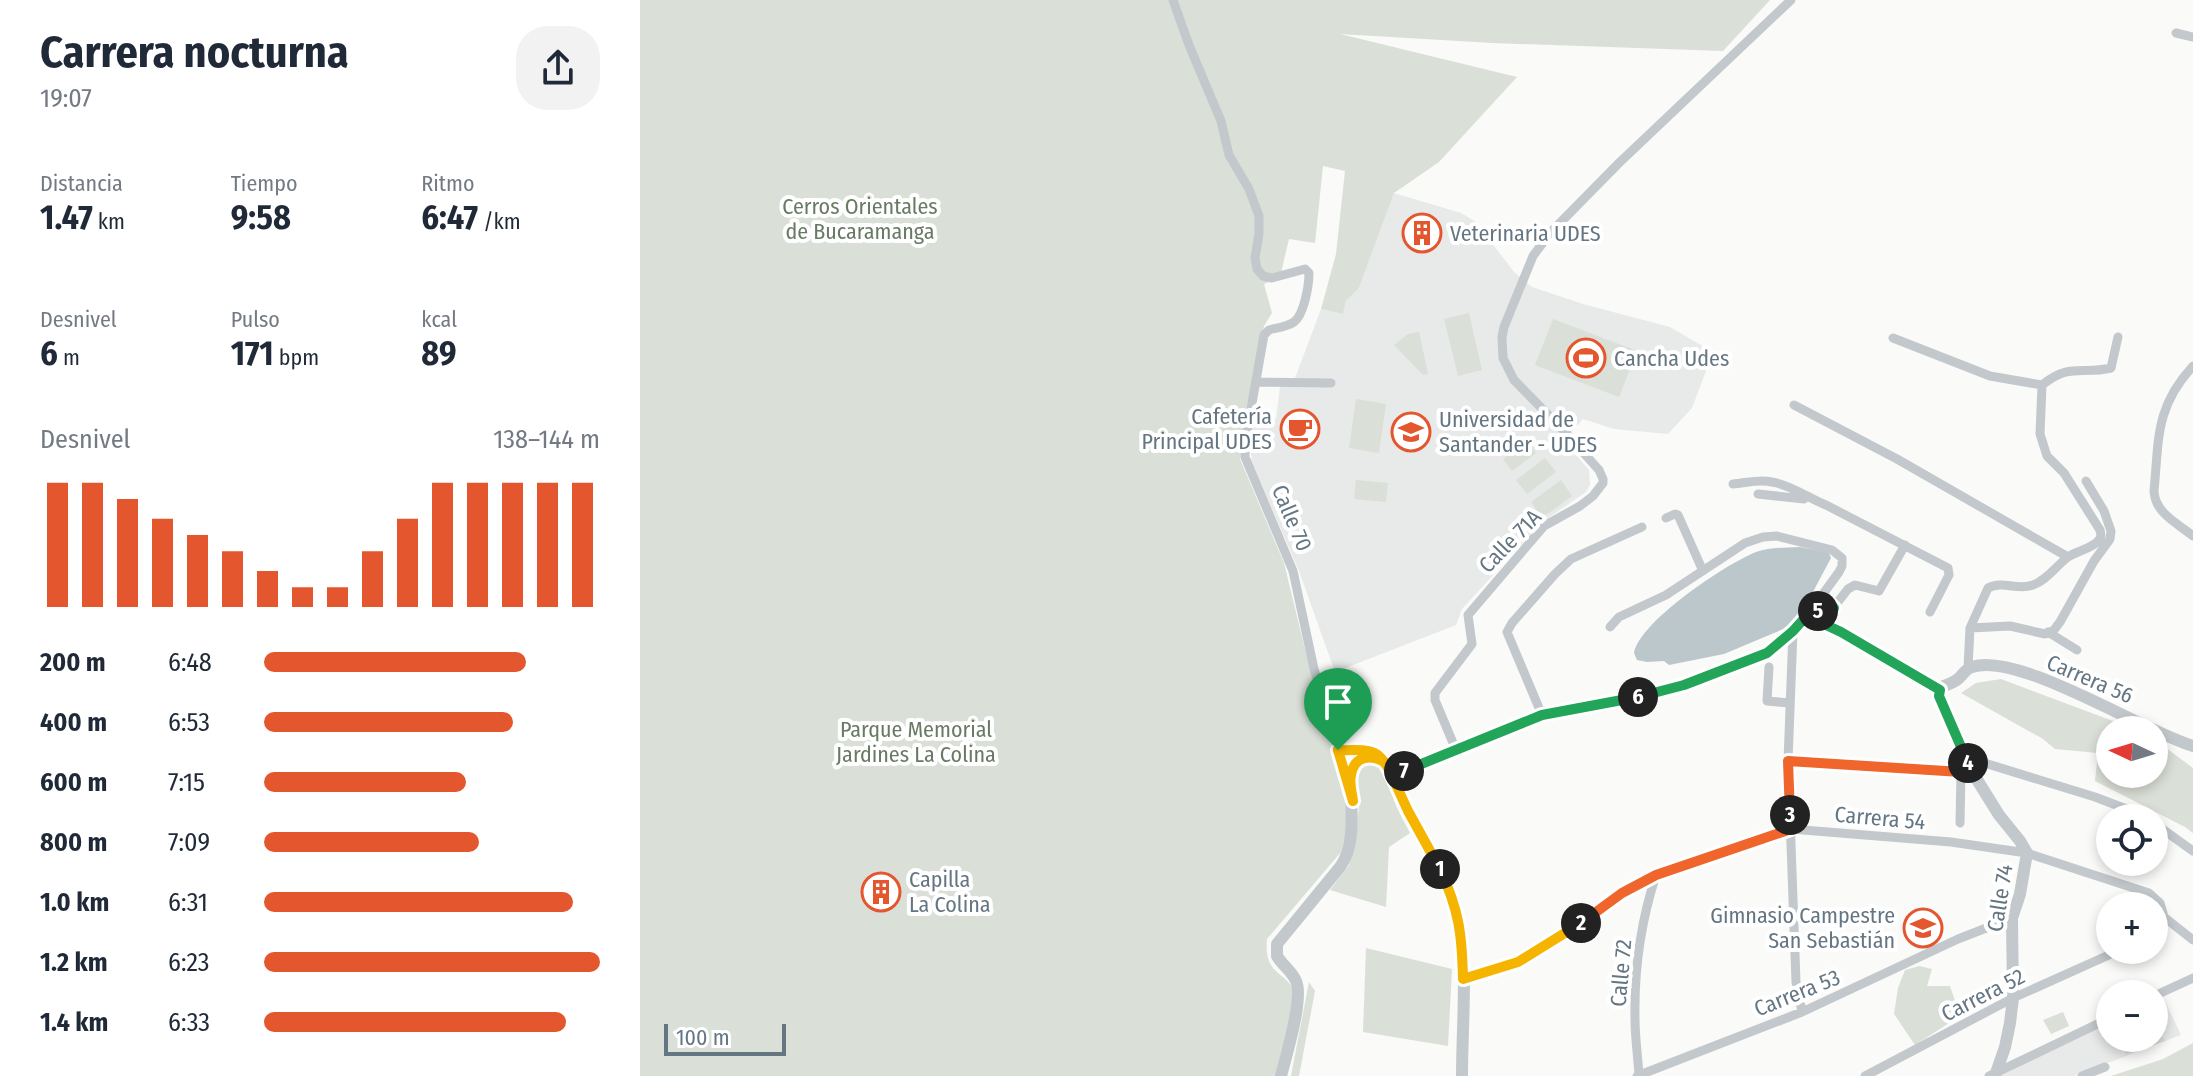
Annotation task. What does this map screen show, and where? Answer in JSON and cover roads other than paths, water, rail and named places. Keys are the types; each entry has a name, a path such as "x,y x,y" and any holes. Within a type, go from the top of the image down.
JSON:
{"street":[{"name":"Calle 70","path":"1173,0 1221,121 1229,155 1249,189 1259,216 1255,258 1257,269 1263,276 1272,278 1307,270 1308,287 1301,313 1293,324 1266,332 1245,457 1293,571 1314,669 1353,801"},
{"name":"Calle 71A","path":"1456,750 1435,700 1435,693 1472,644 1468,615 1544,526 1580,506 1603,483 1599,470 1514,380 1503,358 1504,327 1533,256 1551,232 1620,162 1791,0"},
{"path":"2176,33 2193,37"},
{"path":"1893,338 1990,376 2042,385 2066,371 2111,368 2118,337"},
{"path":"2193,366 2168,402 2161,418 2154,491 2156,504 2163,513 2193,536"},
{"path":"1256,382 1331,383"},
{"path":"1813,609 1841,632 1940,690 1961,678 1968,668 1970,628 1988,588 2001,584 2031,586 2068,557 2098,542 2101,536 2064,473 2047,456 2040,434 2042,385"},
{"path":"1794,405 1897,459 2068,557"},
{"path":"1733,484 1771,481 1784,485 1948,568 1950,571 1930,612"},
{"path":"2048,632 2060,622 2110,539 2111,531 2104,511 2086,481"},
{"path":"1758,494 1811,500"},
{"path":"1666,518 1678,515 1703,571"},
{"path":"1542,715 1507,632 1571,559 1642,527"},
{"path":"1392,776 1542,715 1684,685 1767,653 1813,609 1842,566 1842,558 1832,550 1777,536 1763,537 1745,543 1666,595 1619,617 1610,627"},
{"path":"1813,609 1826,613 1834,608 1851,586 1860,585 1876,592 1881,590 1905,545"},
{"path":"1970,628 2010,626 2031,632 2048,632 2077,650"},
{"path":"1793,631 1788,761 1796,982 1802,1012"},
{"name":"Carrera 56","path":"1968,668 1987,664 2014,668 2193,746"},
{"path":"1769,667 1767,701 1790,703"},
{"name":"Calle 74","path":"1940,690 1939,696 1965,757 1966,771 2027,853 2012,918 2013,998 2005,1047 1994,1074"},
{"path":"1338,750 1375,752 1386,763 1455,904 1461,933 1463,979 1462,1076"},
{"path":"1350,777 1354,759 1358,754 1369,751"},
{"path":"1350,777 1360,759 1376,757 1386,763"},
{"path":"1965,757 2114,804"},
{"path":"1788,761 1966,771 1960,823"},
{"name":"Calle 70","path":"1281,1076 1299,991 1294,977 1277,956 1277,944 1344,862 1351,842 1353,801 1350,777"},
{"name":"Carrera 54","path":"1463,979 1518,962 1565,934 1622,893 1656,875 1791,829 1951,842 2027,853 2146,892"},
{"path":"2168,833 2193,851"},
{"name":"Calle 72","path":"1638,1075 1635,980 1646,904 1656,875"},
{"name":"Carrera 53","path":"1638,1075 1802,1012 1958,939 2012,918"},
{"name":"Carrera 54","path":"2168,920 2193,940"},
{"name":"Carrera 52","path":"1865,1076 2013,998 2096,961"},
{"path":"2168,990 2193,978"},
{"path":"1994,1074 2096,1025"},
{"path":"2082,1076 2105,1067"}],"place":[{"name":"Veterinaria UDES","path":"1422,233"},
{"name":"Cancha Udes","path":"1586,358"},
{"name":"Cafetería Principal UDES","path":"1300,429"},
{"name":"Universidad de Santander - UDES","path":"1411,432"},
{"name":"Capilla La Colina","path":"881,892"},
{"name":"Gimnasio Campestre San Sebastián","path":"1923,928"}],"park label":[{"name":"Cerros Orientales de Bucaramanga","path":"860,218"},
{"name":"Parque Memorial Jardines La Colina","path":"916,742"}]}
